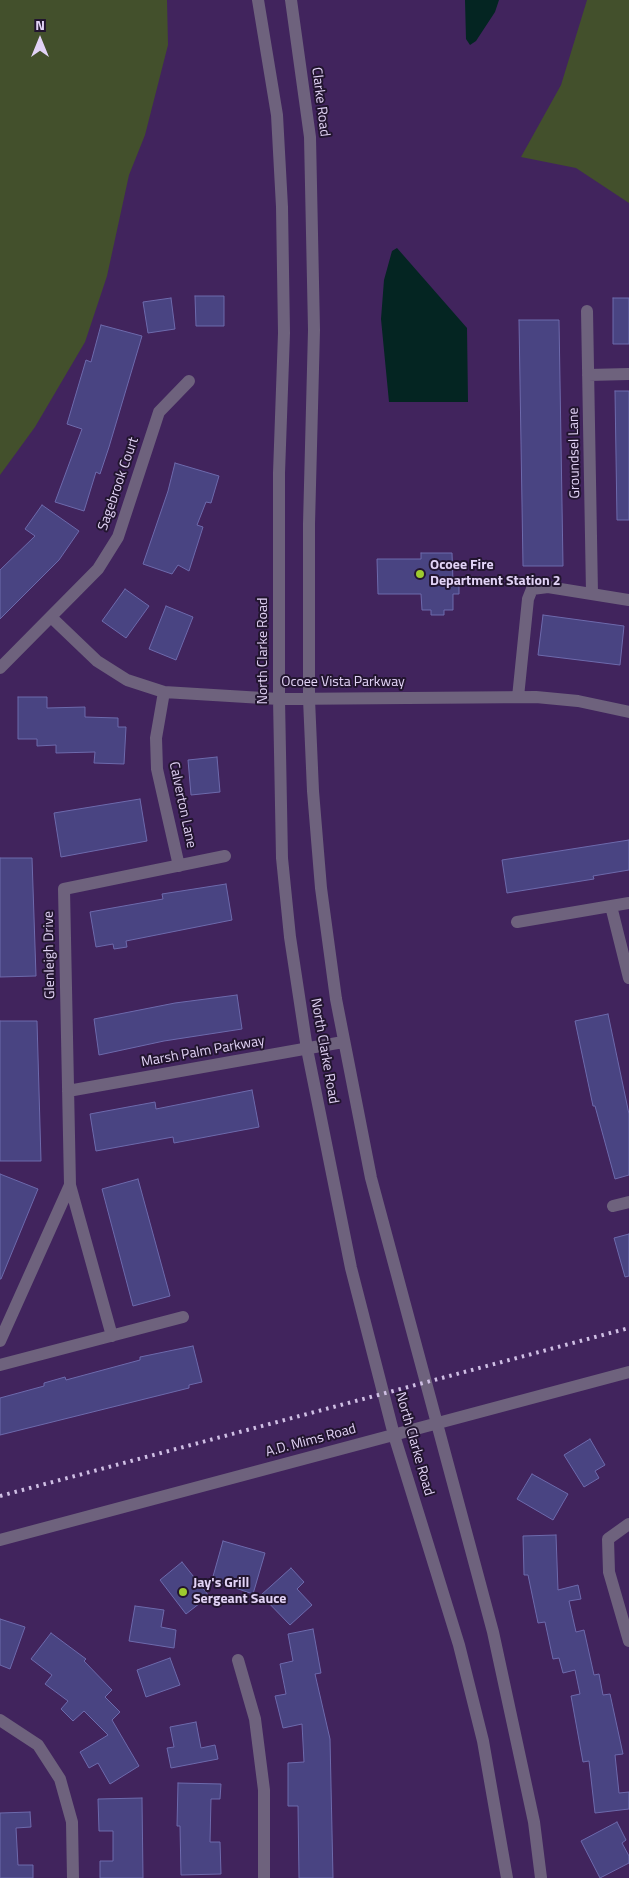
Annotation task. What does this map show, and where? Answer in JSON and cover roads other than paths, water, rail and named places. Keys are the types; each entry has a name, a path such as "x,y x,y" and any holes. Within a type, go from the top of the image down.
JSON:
{"street":[{"name":"North Clarke Road","path":"258,0 277,116 282,207 284,332 280,473 279,699 282,858 290,937 306,1049 351,1268 394,1435 458,1645 478,1722 500,1829 507,1878"},
{"name":"Clarke Road","path":"291,0 310,137 311,209"},
{"name":"North Clarke Road","path":"311,209 314,330 309,524 309,699 313,791 321,888 344,1042 371,1178 493,1632 534,1822 541,1878"},
{"name":"Groundsel Lane","path":"587,311 592,593"},
{"path":"588,375 629,374"},
{"name":"Sagebrook Court","path":"0,668 98,569 118,537 158,412 189,381"},
{"path":"518,697 528,599 532,589 542,586 629,600"},
{"name":"Ocoee Vista Parkway","path":"50,617 97,662 128,680 164,692 279,699 518,697 571,700 629,712"},
{"name":"Calverton Lane","path":"164,692 156,738 157,769 179,866"},
{"name":"Glenleigh Drive","path":"112,1336 70,1185 64,890 225,856"},
{"path":"517,922 629,903"},
{"path":"611,906 629,978"},
{"name":"Marsh Palm Parkway","path":"68,1090 344,1042"},
{"name":"Glenleigh Drive","path":"0,1340 70,1185"},
{"path":"613,1206 629,1202"},
{"path":"0,1365 183,1317"},
{"name":"A.D. Mims Road","path":"0,1540 629,1372"},
{"path":"629,1524 608,1539 609,1572 629,1642"},
{"path":"238,1660 255,1718 264,1790 264,1878"},
{"path":"0,1720 38,1745 60,1779 72,1822 73,1878"}],"railway":[{"path":"0,1496 629,1328"}],"place":[{"name":"Ocoee Fire Department Station 2","path":"420,574"},
{"name":"Jay's Grill Sergeant Sauce","path":"183,1592"}]}
